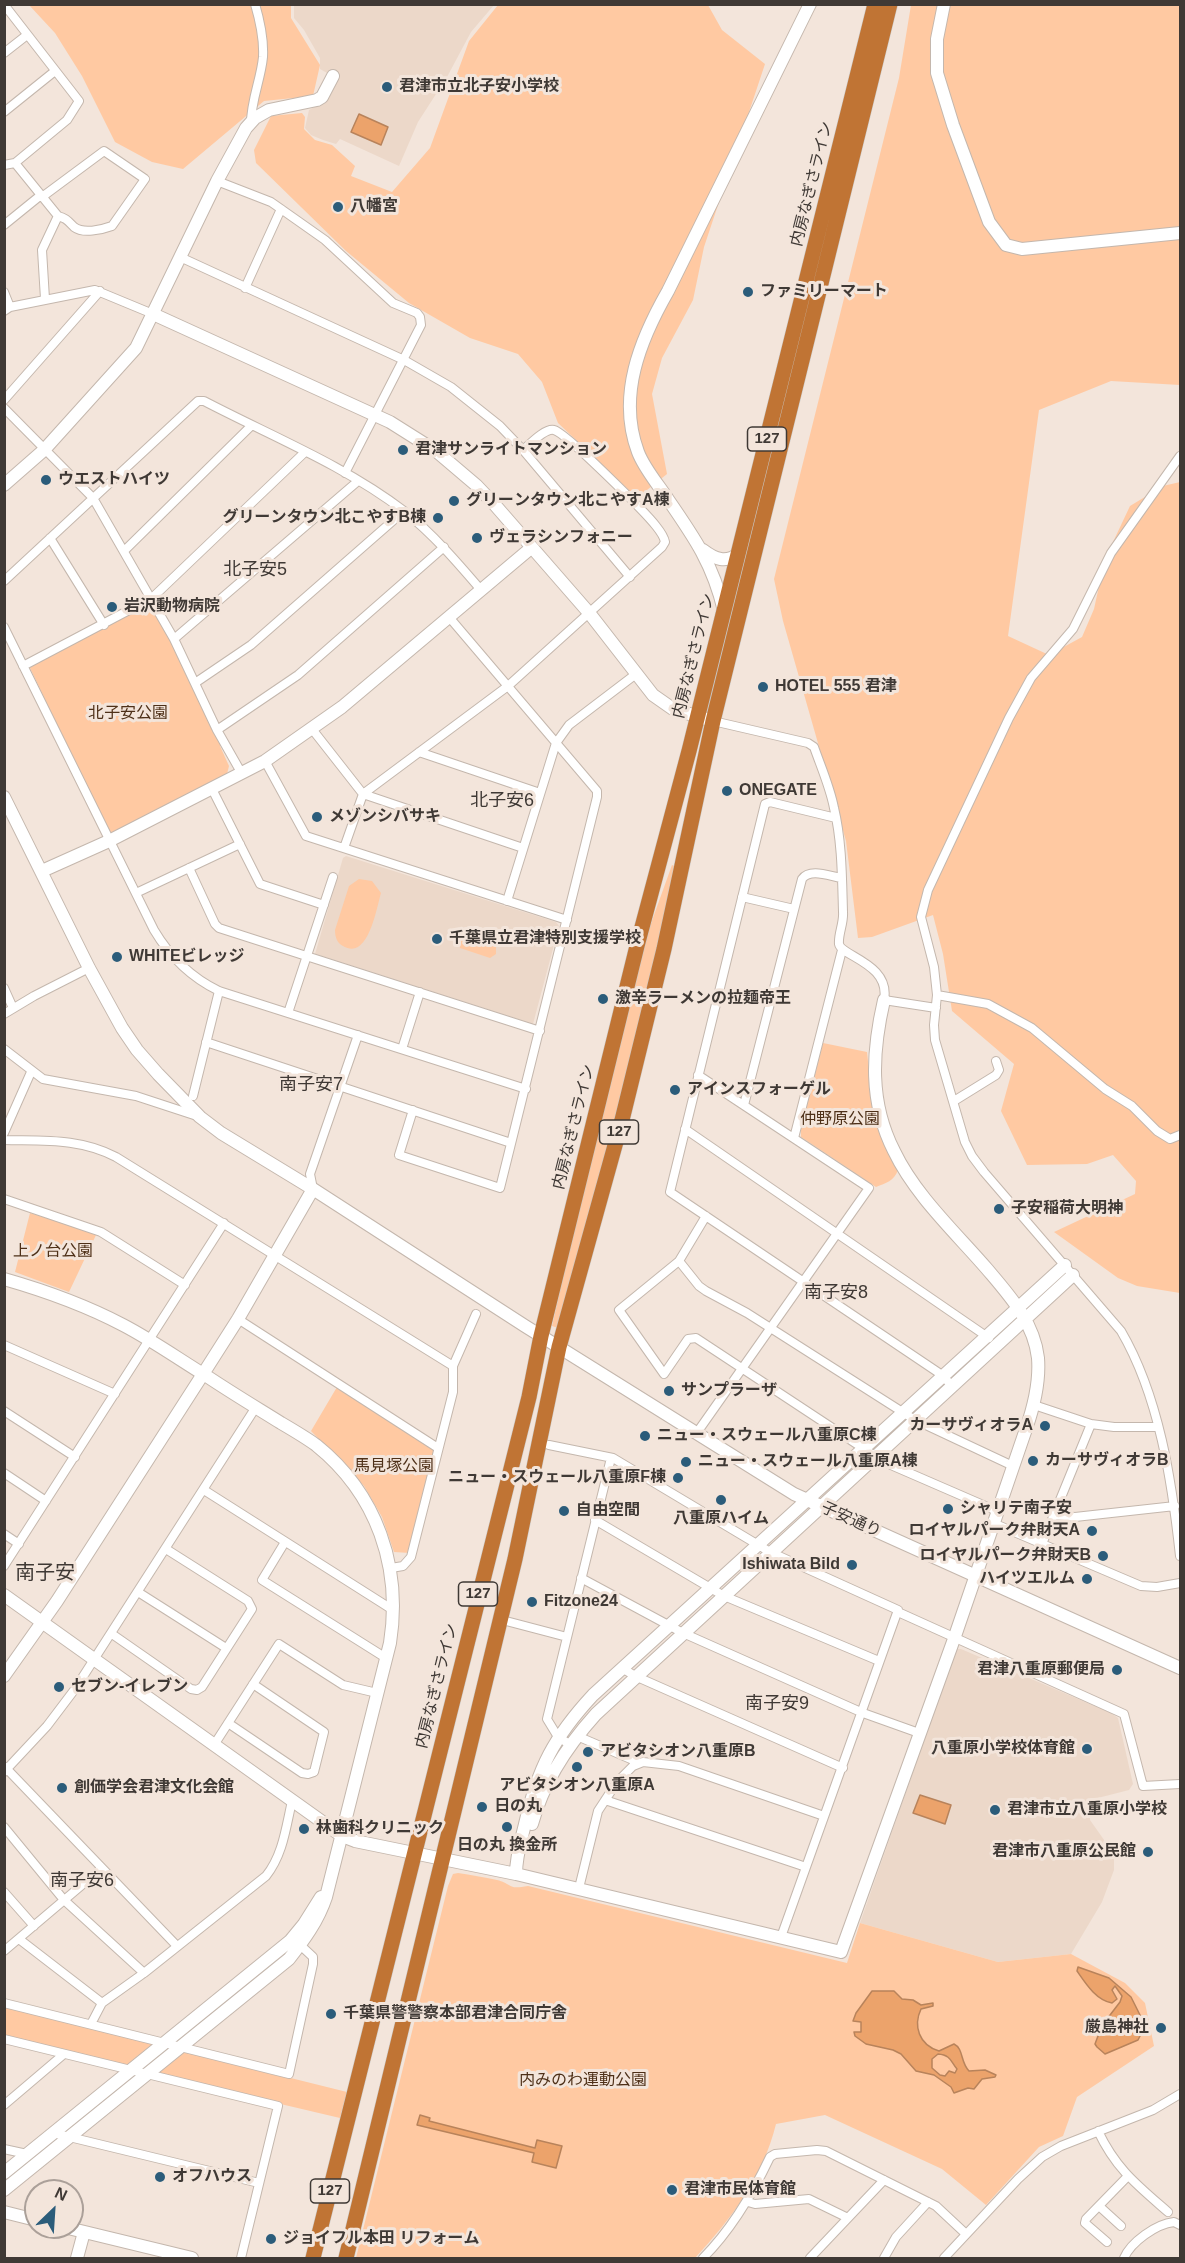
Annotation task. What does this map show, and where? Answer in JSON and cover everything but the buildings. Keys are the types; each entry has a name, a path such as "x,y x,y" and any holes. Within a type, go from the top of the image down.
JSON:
{"highway":[{"name":"内房なぎさライン","path":"313,2259 529,1397 541,1336 637,946 739,553 874,4"},
{"name":"内房なぎさライン","path":"346,2259 516,1559 559,1347 625,1108 664,949 713,721 890,4"}],"street":[{"path":"251,123 251,108 263,56 260,24 255,4"},
{"path":"724,612 715,577 702,548 638,452 630,407 633,375 640,344 652,318 810,4"},
{"path":"944,4 937,39 937,73 953,125 989,222 1006,245 1023,249 1180,233"},
{"path":"4,8 6,7 77,98 78,105 67,120 15,163 4,165"},
{"path":"4,53 27,35"},
{"path":"4,112 55,71"},
{"path":"4,485 44,450 136,348 243,132 268,110 322,97 333,76"},
{"path":"4,225 41,196 104,150 118,162 144,177 144,182 112,226 79,230 58,216 41,196 15,163"},
{"path":"217,181 281,208 325,240 393,303 417,313 420,317 421,325 345,473"},
{"path":"245,288 281,208"},
{"path":"45,299 42,250 58,216"},
{"path":"180,257 404,360 451,387 472,402 523,450 630,577"},
{"path":"4,400 100,291"},
{"path":"4,292 8,309 45,299 100,291 375,415 412,435 457,468 495,506 590,614 636,674 662,703 697,717 808,742 814,747 836,818 844,916 839,944 842,950 868,963 883,984 885,992 876,1036 874,1076 878,1105 893,1150 912,1182 1017,1306 1032,1334 1038,1356 1038,1386 1034,1405 954,1639 842,1952 579,1888 355,1841 342,1836 4,1595"},
{"path":"4,581 198,401 204,400 345,473 404,512 444,547 481,590"},
{"path":"4,408 93,498 152,598 217,730 242,774"},
{"path":"124,550 251,426"},
{"path":"344,848 363,794 508,686 662,547 665,538 657,526 557,430 549,430 523,450"},
{"path":"23,666 152,598 305,452"},
{"path":"1180,456 1111,553 1073,629 1031,678 1009,718 928,890 921,917 934,967 937,995 935,1040 965,1142 984,1172 1120,1331 1131,1349 1149,1393 1158,1427 1175,1506 1180,1556"},
{"path":"174,639 358,481"},
{"path":"195,683 251,645 404,512"},
{"path":"50,538 104,625"},
{"path":"217,730 298,675 444,547"},
{"path":"42,871 109,841 264,761 342,707 531,548"},
{"path":"702,548 715,559 733,558 739,553"},
{"path":"413,1110 399,1155 500,1188 597,791 449,617"},
{"path":"4,627 154,930 174,959 191,975 219,991 526,1089"},
{"path":"507,901 556,743 569,725 636,674"},
{"path":"312,729 363,794 523,848"},
{"path":"419,752 540,793"},
{"path":"264,761 306,836 567,920"},
{"path":"212,789 260,884 324,905"},
{"name":"子安通り","path":"4,797 106,1001 137,1050 175,1093 221,1133 313,1189 768,1479 820,1507 1180,1668"},
{"path":"836,818 770,802 765,804 670,1192 942,1375 952,1386"},
{"path":"136,893 240,844"},
{"path":"189,868 219,928 540,1031"},
{"path":"744,1105 802,879 810,873 841,878"},
{"path":"288,1013 333,877"},
{"path":"742,897 794,909"},
{"path":"794,1138 842,950"},
{"path":"4,1014 89,968"},
{"path":"4,988 12,1008"},
{"path":"193,1096 219,991"},
{"path":"402,1049 420,992"},
{"path":"937,995 988,1004 1032,1028 1106,1089 1132,1106 1157,1131 1170,1139 1180,1135"},
{"path":"884,1000 936,1008"},
{"path":"4,1676 43,1623 238,1319 313,1189 310,1174 342,1087 358,1035"},
{"path":"206,1042 511,1143"},
{"path":"4,1049 31,1072 50,1081 136,1096 200,1117"},
{"path":"954,1101 996,1075 999,1070 996,1061"},
{"path":"4,1133 31,1072"},
{"path":"696,1434 869,1188 698,1075"},
{"path":"685,1129 998,1344"},
{"path":"4,1140 73,1142 97,1147 116,1156 453,1366"},
{"path":"4,1199 101,1232 185,1285"},
{"path":"706,1216 679,1261 619,1310 664,1374 688,1339 696,1338 875,1457 995,1517 1042,1544 1141,1586 1157,1587 1180,1583"},
{"path":"4,1566 224,1224"},
{"path":"679,1261 699,1286 706,1291 771,1328 915,1420 1013,1466"},
{"path":"516,1874 516,1860 540,1773 558,1737 593,1695 1017,1306 1065,1265"},
{"path":"516,1874 540,1803 574,1740 596,1714 1073,1275"},
{"path":"4,1279 68,1299 124,1326 315,1444 351,1481 368,1506 379,1529 391,1568 394,1620 332,1873 304,1924 289,1959 4,2190"},
{"path":"391,1568 403,1566 411,1557 453,1392 453,1366 476,1314"},
{"path":"238,1319 438,1448"},
{"path":"4,1345 115,1394"},
{"path":"1034,1405 1091,1424 1114,1427 1158,1427"},
{"path":"177,1946 5,1770 47,1726 95,1660 256,1407"},
{"path":"4,1411 75,1457"},
{"path":"1042,1544 1091,1424"},
{"path":"549,1445 613,1458 770,1552 896,1607 898,1612 954,1639 1124,1714 1143,1786 1180,1784"},
{"path":"611,1458 547,1719 558,1737 574,1740 640,1763 679,1766 824,1815"},
{"path":"4,1473 46,1501"},
{"path":"204,1490 393,1610"},
{"path":"1054,1515 1075,1517 1175,1506"},
{"path":"595,1520 723,1596 879,1661"},
{"path":"4,1534 19,1544"},
{"path":"285,1542 262,1580 386,1658"},
{"path":"112,1634 194,1690 202,1687 252,1609 250,1603 166,1549"},
{"path":"581,1578 682,1633 862,1713 919,1733"},
{"path":"138,1592 226,1648"},
{"path":"781,1937 898,1612"},
{"path":"507,1621 567,1637"},
{"path":"214,1745 279,1644 343,1685 377,1693"},
{"path":"622,1668 635,1676 843,1768"},
{"path":"228,1723 302,1773 314,1772 324,1732 253,1684"},
{"path":"579,1888 598,1810 617,1782 633,1766 640,1763"},
{"path":"605,1800 806,1867"},
{"path":"91,2024 102,2003 144,1973 266,1876 281,1849 292,1801"},
{"path":"4,1827 64,1900 144,1973"},
{"path":"4,1951 102,1868"},
{"path":"4,1892 34,1926"},
{"path":"19,1939 102,2003"},
{"path":"4,2173 130,2070 296,1941"},
{"path":"4,2002 289,2074 313,1964 313,1957 296,1941"},
{"path":"4,2039 278,2106 241,2259"},
{"path":"4,2104 64,2054"},
{"path":"944,2259 1042,2157 1061,2146 1153,2110 1180,2094"},
{"path":"1098,2131 1107,2152 1128,2176 1168,2212"},
{"path":"53,2133 259,2182"},
{"path":"4,2149 27,2154"},
{"path":"703,2259 722,2239 748,2202 770,2157 775,2154 817,2150 826,2151 936,2206 966,2234"},
{"path":"1107,2242 1085,2223 1128,2176"},
{"path":"810,2259 884,2180"},
{"path":"748,2202 755,2204 809,2199 848,2218"},
{"path":"884,2259 896,2237 928,2202"},
{"path":"1099,2206 1121,2226"},
{"path":"4,2212 24,2217"},
{"path":"1124,2259 1135,2243 1161,2226 1174,2222 1180,2225"},
{"path":"84,2232 192,2259"},
{"path":"77,2259 82,2239"}],"shaded area":[{"name":"君津市立北子安小学校","path":"294,4 494,5 471,32 447,77 418,122 399,166 340,139 336,144 323,140 311,135 305,128 309,110 324,102 336,78 320,69 320,58 304,30 294,18"},
{"path":"359,114 388,127 381,145 351,132"},
{"name":"千葉県立君津特別支援学校","path":"346,856 556,922 559,926 533,1024 315,954 343,858"},
{"name":"君津市立八重原小学校","path":"956,1649 961,1649 1118,1718 1133,1784 1129,1790 1090,1800 1090,1820 1114,1854 1114,1870 1102,1902 1071,1954 998,1962 860,1923"},
{"path":"920,1795 951,1805 945,1824 913,1813"},
{"path":"1078,1967 1109,1978 1131,1997 1142,2019 1142,2032 1138,2040 1105,2054 1097,2047 1095,2044 1098,2036 1106,2033 1107,2019 1122,1996 1115,1986 1112,1990 1117,1999 1112,2003 1101,1999 1084,1981 1077,1971"},
{"path":"872,1991 894,1991 902,1999 913,2000 921,2005 933,2003 933,2006 921,2009 919,2015 918,2028 922,2040 939,2051 954,2044 959,2049 969,2071 985,2070 996,2075 982,2079 974,2089 968,2088 954,2093 951,2087 934,2075 916,2071 901,2054 866,2044 855,2036 854,2032 861,2032 861,2022 853,2021","holes":["938,2054 952,2061 957,2069 955,2073 949,2071 945,2076 940,2075 932,2068 932,2059"]},
{"path":"420,2115 430,2118 429,2121 535,2148 537,2140 562,2146 556,2168 532,2162 534,2153 417,2125"}],"green space":[{"path":"29,5 291,5 291,18 320,65 313,96 264,101 183,169 152,162 115,142 82,76 55,33"},
{"path":"498,5 708,5 722,30 765,64 704,247 693,300 662,358 652,394 667,474 637,498 558,423 542,382 518,354 470,338 409,303 346,251 256,163 254,150 271,116 302,113 305,117 304,129 315,140 332,145 355,166 351,176 392,192 430,148 469,41"},
{"path":"911,5 1180,5 1180,385 1111,381 1039,410 1008,636 1049,655 1082,637 1094,609 1105,559 1130,506 1163,486 1180,482 1180,1293 1137,1286 1118,1278 1054,1232 1135,1194 1136,1181 1113,1155 1087,1164 1027,1165 1001,1111 1014,1064 952,1011 943,954 933,915 872,937 858,938 846,841 783,621 774,579 899,78"},
{"name":"北子安公園","path":"150,604 180,655 178,658 214,733 220,739 220,746 229,766 227,774 116,834 109,834 30,668"},
{"path":"672,865 674,866 671,886 626,1086 558,1328 552,1326 582,1192 645,940"},
{"path":"359,879 372,881 381,893 370,932 359,946 352,949 339,943 335,930 349,886"},
{"path":"465,935 492,944 496,947 496,954 490,958 460,948 459,938"},
{"name":"仲野原公園","path":"823,1043 867,1052 873,1108 898,1170 892,1179 876,1187 801,1137 801,1129"},
{"name":"上ノ台公園","path":"30,1213 96,1235 69,1292 15,1272"},
{"name":"馬見塚公園","path":"337,1387 433,1450 434,1454 410,1553 394,1552 382,1517 364,1486 311,1431"},
{"name":"内みのわ運動公園","path":"453,1874 497,1880 513,1887 528,1886 847,1963 860,1923 998,1962 1071,1954 1125,1983 1145,2003 1154,2046 1077,2097 1063,2136 1039,2147 986,2205 942,2169 825,2115 776,2124 763,2162 744,2196 695,2258 356,2258 448,1886"},
{"path":"5,2007 347,2092 340,2118 5,2039"}],"place":[{"name":"君津市立北子安小学校","path":"387,87"},
{"name":"八幡宮","path":"338,207"},
{"name":"ファミリーマート","path":"748,292"},
{"name":"君津サンライトマンション","path":"403,450"},
{"name":"ウエストハイツ","path":"46,480"},
{"name":"グリーンタウン北こやすA棟","path":"454,501"},
{"name":"グリーンタウン北こやすB棟","path":"438,518"},
{"name":"ヴェラシンフォニー","path":"477,538"},
{"name":"岩沢動物病院","path":"112,607"},
{"name":"HOTEL 555 君津","path":"763,687"},
{"name":"ONEGATE","path":"727,791"},
{"name":"メゾンシバサキ","path":"317,817"},
{"name":"千葉県立君津特別支援学校","path":"437,939"},
{"name":"WHITEビレッジ","path":"117,957"},
{"name":"激辛ラーメンの拉麺帝王","path":"603,999"},
{"name":"アインスフォーゲル","path":"675,1090"},
{"name":"子安稲荷大明神","path":"999,1209"},
{"name":"サンプラーザ","path":"669,1391"},
{"name":"カーサヴィオラA","path":"1045,1426"},
{"name":"ニュー・スウェール八重原C棟","path":"645,1436"},
{"name":"カーサヴィオラB","path":"1033,1461"},
{"name":"ニュー・スウェール八重原A棟","path":"686,1462"},
{"name":"ニュー・スウェール八重原F棟","path":"678,1478"},
{"name":"八重原ハイム","path":"721,1500"},
{"name":"シャリテ南子安","path":"948,1509"},
{"name":"自由空間","path":"564,1511"},
{"name":"ロイヤルパーク弁財天A","path":"1092,1531"},
{"name":"ロイヤルパーク弁財天B","path":"1103,1556"},
{"name":"Ishiwata Bild","path":"852,1565"},
{"name":"ハイツエルム","path":"1087,1579"},
{"name":"Fitzone24","path":"532,1602"},
{"name":"君津八重原郵便局","path":"1117,1670"},
{"name":"セブン-イレブン","path":"59,1687"},
{"name":"八重原小学校体育館","path":"1087,1749"},
{"name":"アビタシオン八重原B","path":"588,1752"},
{"name":"アビタシオン八重原A","path":"577,1767"},
{"name":"創価学会君津文化会館","path":"62,1788"},
{"name":"日の丸","path":"482,1807"},
{"name":"君津市立八重原小学校","path":"995,1810"},
{"name":"日の丸 換金所","path":"507,1827"},
{"name":"林歯科クリニック","path":"304,1829"},
{"name":"君津市八重原公民館","path":"1148,1852"},
{"name":"千葉県警警察本部君津合同庁舎","path":"331,2014"},
{"name":"厳島神社","path":"1161,2028"},
{"name":"オフハウス","path":"160,2177"},
{"name":"君津市民体育館","path":"672,2190"},
{"name":"ジョイフル本田 リフォーム","path":"271,2239"}],"district":[{"name":"北子安5","path":"255,570"},
{"name":"北子安6","path":"502,801"},
{"name":"南子安7","path":"311,1085"},
{"name":"南子安8","path":"836,1293"},
{"name":"南子安","path":"45,1573"},
{"name":"南子安9","path":"777,1704"},
{"name":"南子安6","path":"82,1881"}]}
